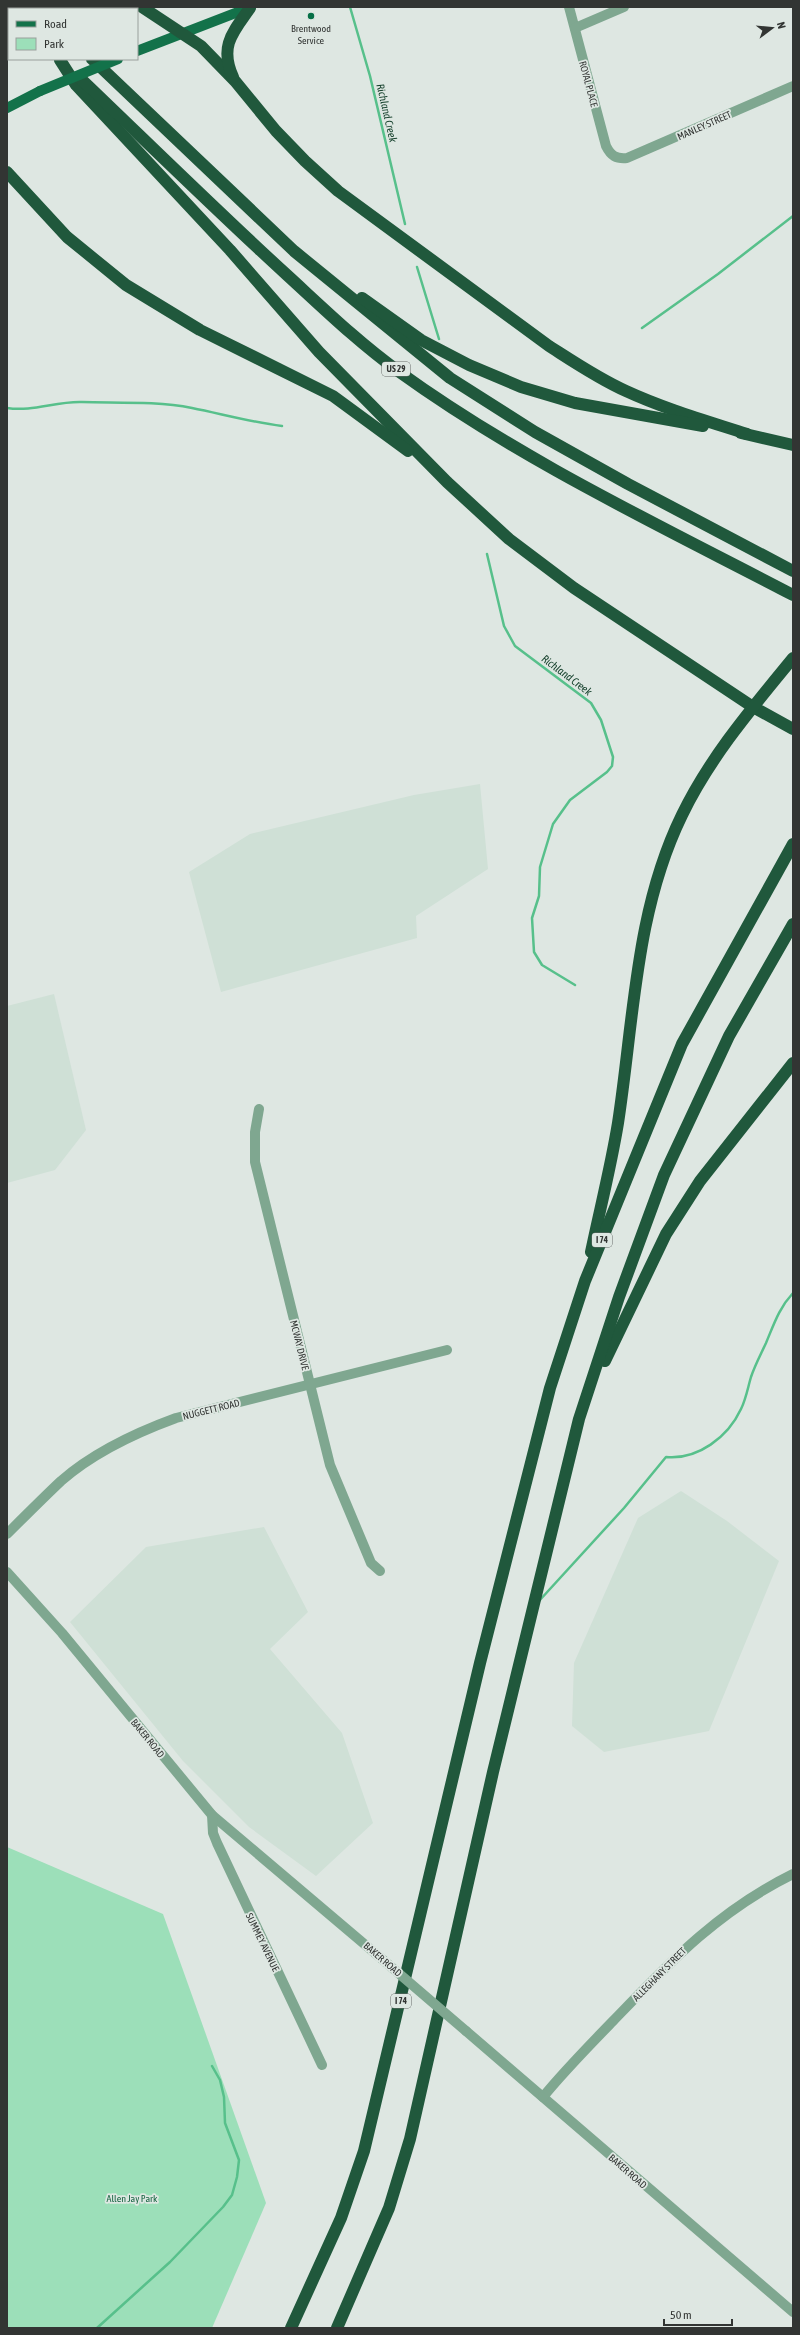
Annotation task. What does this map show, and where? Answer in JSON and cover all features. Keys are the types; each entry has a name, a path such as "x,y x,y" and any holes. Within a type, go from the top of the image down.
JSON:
{"highway":[{"path":"142,7 201,46 235,81 276,131 305,161 338,190 549,346 581,367 626,391 682,413 748,434"},
{"path":"235,81 228,67 227,47 250,7"},
{"path":"60,60 76,85 230,250 319,352 447,482 509,539 574,588 753,707 793,729"},
{"name":"US 29","path":"60,60 250,241 336,320 397,370 468,417 568,477 793,595"},
{"name":"US 29","path":"93,60 218,180 324,277 450,378 535,432 628,484 793,571"},
{"path":"7,172 67,237 126,285 200,330 333,396 447,482"},
{"path":"324,277 353,291 421,340 469,365 521,387 575,403 748,434 793,445"},
{"path":"585,1281 618,1124 641,943 660,869 682,816 711,763 753,707 793,658"},
{"name":"I 74","path":"291,2328 341,2218 364,2151 480,1663 550,1388 585,1281 682,1044 793,844"},
{"path":"336,2328 389,2208 410,2139 435,2036 493,1772 579,1419 620,1297 664,1175 729,1036 793,924"},
{"path":"579,1419 666,1234 700,1181 793,1063"}],"main road":[{"path":"138,51 250,7"},
{"path":"7,108 40,92 116,60"}],"street":[{"name":"ROYAL PLACE","path":"569,7 606,146 610,155 615,157"},
{"path":"575,28 624,7"},
{"name":"MANLEY STREET","path":"615,157 628,158 793,86"},
{"name":"MCWAY DRIVE","path":"259,1109 256,1132 255,1162 332,1472 371,1563 380,1571"},
{"name":"NUGGETT ROAD","path":"7,1534 62,1480 102,1452 130,1436 176,1418 447,1350"},
{"name":"BAKER ROAD","path":"7,1572 62,1633 212,1815 793,2312"},
{"name":"SUMMEY AVENUE","path":"212,1815 213,1833 217,1843 322,2066"},
{"name":"ALLEGHANY STREET","path":"543,2097 678,1953 722,1917 774,1883 793,1874"}],"shaded area":[{"path":"480,784 488,869 416,916 417,938 221,992 189,872 250,834 414,795"},
{"path":"54,994 86,1130 55,1170 7,1183 7,1006"},
{"path":"681,1491 727,1521 779,1561 709,1731 604,1752 572,1726 574,1663 638,1518"},
{"path":"264,1527 308,1612 270,1649 342,1733 373,1823 316,1876 249,1827 183,1761 70,1622 146,1547"}],"green space":[{"name":"Allen Jay Park","path":"7,1847 163,1914 266,2203 212,2328 7,2328"}],"waterway":[{"name":"Richland Creek","path":"350,7 370,76 405,224"},
{"path":"642,328 718,274 793,216"},
{"name":"Richland Creek","path":"417,267 439,339"},
{"path":"7,408 26,409 72,402 151,403 192,408 282,426"},
{"name":"Richland Creek","path":"487,554 504,626 515,646 591,703 601,720 613,757 612,766 607,772 570,800 553,824 540,867 539,896 532,918 534,952 542,965 575,985"},
{"path":"539,1601 624,1508 666,1457 678,1457 700,1451 711,1445 728,1429 743,1405 751,1377 777,1316 793,1293"},
{"path":"97,2328 170,2262 223,2207 232,2195 237,2177 239,2160 225,2123 224,2097 220,2080 212,2066"}],"place":[{"name":"Brentwood Service","path":"311,16"}]}
